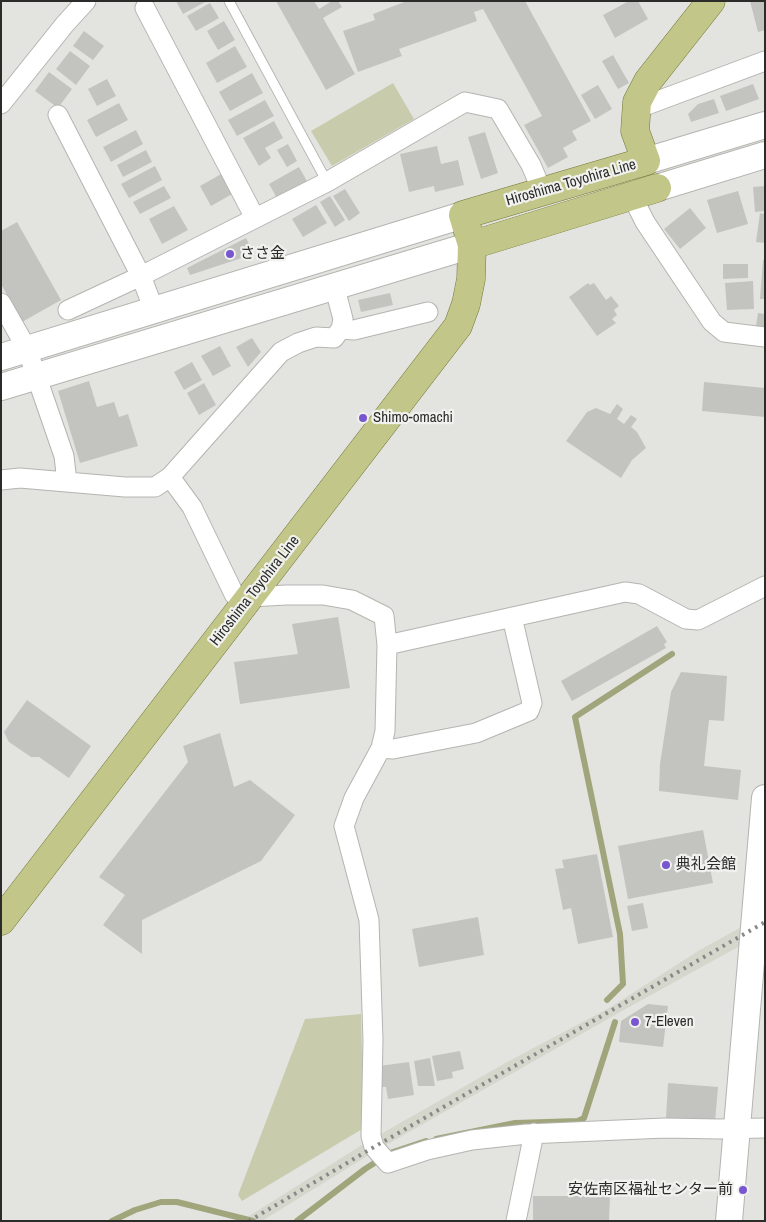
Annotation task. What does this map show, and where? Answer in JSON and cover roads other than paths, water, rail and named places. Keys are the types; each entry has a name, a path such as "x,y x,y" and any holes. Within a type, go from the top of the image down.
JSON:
{"main road":[{"name":"Hiroshima Toyohira Line","path":"1,921 458,326 466,304 471,279 472,245 463,215 646,161 635,131 637,102 648,81 711,1"},
{"name":"Hiroshima Toyohira Line","path":"472,245 644,192"}],"street":[{"path":"1,104 65,24 86,1"},
{"path":"145,8 255,218"},
{"path":"636,109 765,61"},
{"path":"68,310 141,276 327,182 465,102 498,109 531,165 542,191"},
{"path":"58,115 141,276 154,310"},
{"path":"646,161 765,125"},
{"path":"765,155 644,192 646,222 712,322 724,332 765,337"},
{"path":"1,357 463,215"},
{"path":"1,387 472,245"},
{"path":"1,480 20,478 125,487 155,487 170,478 281,352 298,342 316,337 334,338 341,329 343,319 334,286"},
{"path":"1,304 27,349 64,456 67,482"},
{"path":"341,329 354,330 428,312"},
{"path":"170,478 192,507 234,594 247,601 286,594 323,595 352,600 384,616 387,645 385,730 381,748 354,798 344,826 369,920 373,1040 371,1136 374,1147 388,1163 427,1150 472,1140 534,1134 665,1128 719,1130 765,1128"},
{"path":"387,645 625,592 639,594 686,619 698,620 765,586"},
{"path":"381,748 393,749 476,733 529,711 532,703 512,617"},
{"path":"729,1221 765,798"},
{"path":"516,1221 534,1134"}],"lane":[{"path":"229,1 327,182"}],"waterway":[{"path":"607,1000 623,984 620,934 575,717 672,654"},
{"path":"436,1139 515,1123 578,1121 584,1118 615,1022"},
{"path":"297,1221 365,1169 390,1153 426,1141"},
{"path":"112,1221 135,1210 161,1202 177,1202 253,1221"}],"railway":[{"path":"249,1221 765,922"}],"place":[{"name":"ささ金","path":"230,254"},
{"name":"Shimo-omachi","path":"363,418"},
{"name":"典礼会館","path":"666,865"},
{"name":"7-Eleven","path":"635,1022"},
{"name":"安佐南区福祉センター前","path":"743,1190"}]}
